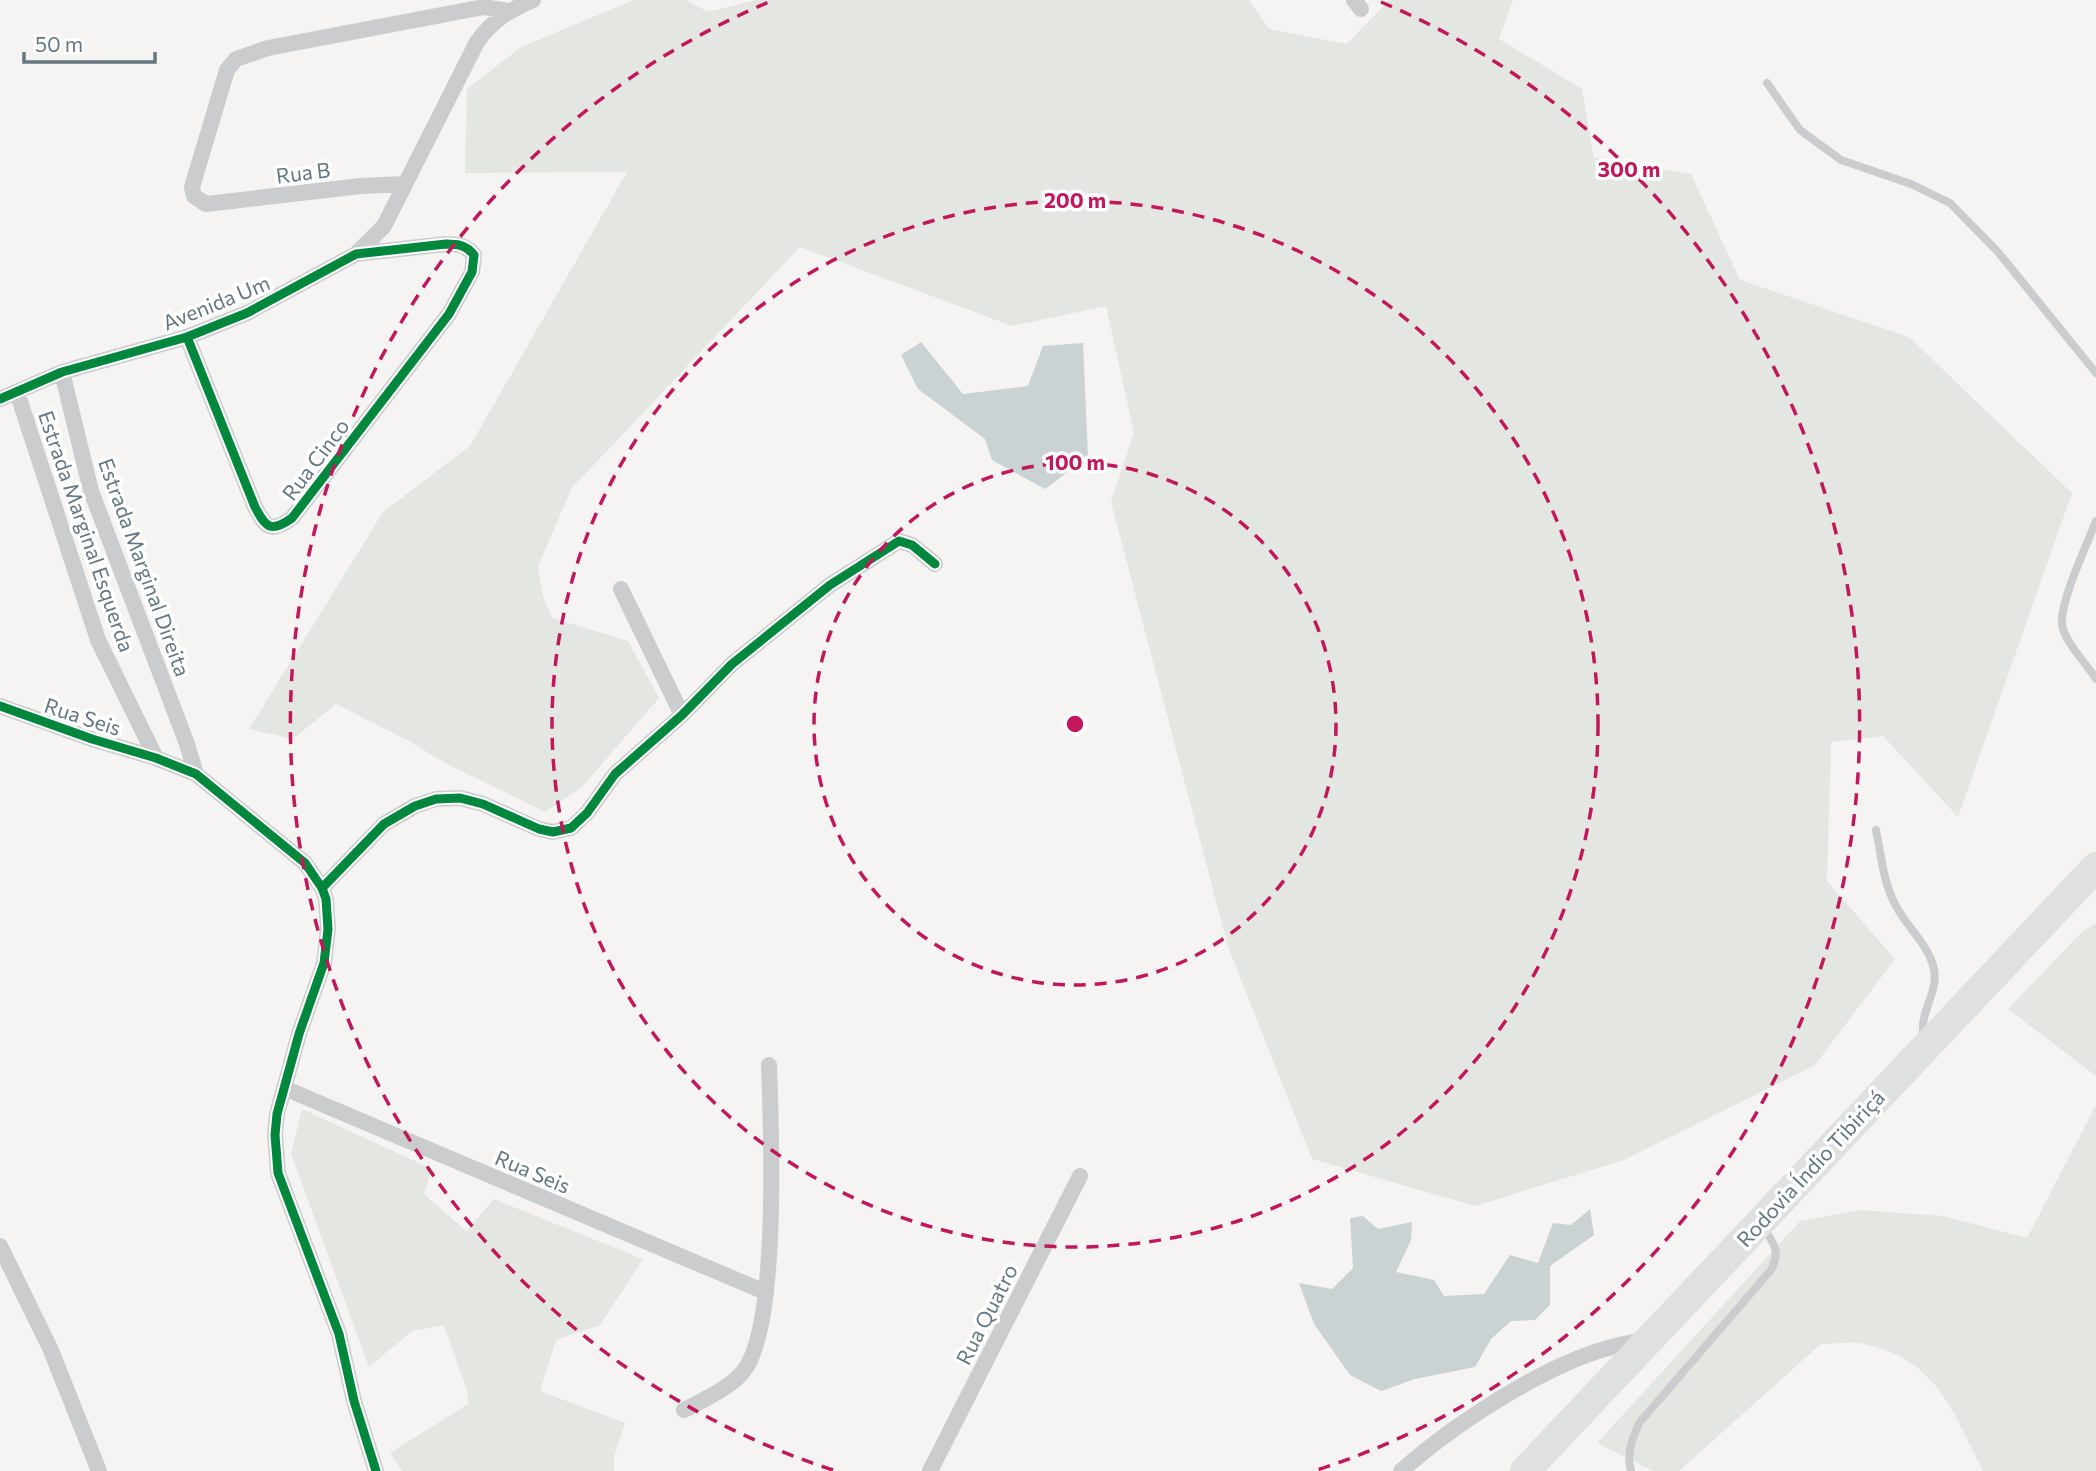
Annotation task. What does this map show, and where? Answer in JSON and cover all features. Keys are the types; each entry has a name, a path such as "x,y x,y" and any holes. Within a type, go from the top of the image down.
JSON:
{"highway":[{"name":"Rodovia Índio Tibiriçá","path":"1525,1471 2096,867"}],"street":[{"path":"508,11 533,0"},
{"name":"Rua B","path":"404,184 361,186 206,204 194,195 194,177 223,78 236,59 268,48 484,7 508,11"},
{"name":"Avenida Um","path":"0,400 62,372 187,337 247,313 356,254 384,226 477,42 490,24 508,11"},
{"name":"Avenida Um","path":"356,254 446,244"},
{"name":"Rua Cinco","path":"187,337 255,507 266,524 272,528 281,526 292,518 449,314 465,287 474,265 474,255 469,248 460,244 446,244"},
{"name":"Estrada Marginal Direita","path":"62,372 91,491 196,774"},
{"name":"Estrada Marginal Esquerda","path":"17,392 98,640 156,758"},
{"path":"376,1471 354,1401 339,1334 278,1173 275,1135 277,1114 299,1034 324,962 328,929 326,900 321,888 384,824 415,806 436,799 460,798 483,804 538,830 553,832 571,828 587,813 615,774 682,715 732,664 830,584 895,543 907,542 935,564"},
{"path":"621,589 682,715"},
{"name":"Rua Seis","path":"0,706 196,774 305,863 321,888"},
{"path":"684,1410 721,1389 743,1372 760,1336 772,1214 769,1065"},
{"name":"Rua Seis","path":"284,1088 765,1292"},
{"name":"Rua Quatro","path":"930,1471 1080,1176"},
{"path":"0,1246 50,1348 99,1471"},
{"path":"1401,1471 1458,1425 1568,1363 1626,1342 1647,1341"}],"lane":[{"path":"1767,82 1800,130 1842,160 1911,184 1950,203 1998,252 2096,373"},
{"path":"2096,521 2065,601 2062,625 2071,644 2096,679"},
{"path":"1876,830 1895,906 1924,944 1934,969 1935,986 1922,1023 1926,1045"},
{"path":"1631,1471 1630,1441 1640,1422 1771,1270 1776,1259 1776,1248 1759,1222"}],"shaded area":[{"path":"634,0 686,0 708,12 756,0 1249,0 1269,29 1347,44 1389,0 1513,0 1499,39 1582,89 1594,158 1691,174 1740,280 1909,337 2072,493 1958,817 1883,736 1831,742 1827,881 1895,959 1815,1065 1624,1160 1475,1206 1312,1159 1228,947 1111,502 1134,433 1106,306 1012,326 800,247 572,488 538,566 543,596 552,618 628,641 659,698 582,787 545,812 445,763 411,742 336,704 293,739 249,729 383,512 470,446 627,172 465,173 467,89 521,47"},
{"path":"921,342 963,394 1028,386 1043,346 1083,343 1088,457 1045,489 992,460 985,439 918,389 901,355"},
{"path":"2096,923 2096,1076 2008,1009 2083,931"},
{"path":"2096,1105 2096,1471 1983,1471 1951,1409 1926,1375 1889,1351 1854,1343 1821,1344 1679,1471 1653,1471 1597,1443 1800,1221 1860,1210 1943,1216 2027,1238"},
{"path":"302,1109 432,1169 424,1194 466,1231 494,1199 643,1259 600,1325 556,1340 540,1391 625,1423 614,1457 614,1471 402,1471 390,1453 468,1404 467,1391 444,1325 412,1331 369,1367 291,1154"},
{"path":"1590,1209 1594,1235 1550,1266 1550,1305 1535,1320 1511,1321 1491,1339 1475,1367 1415,1379 1381,1391 1350,1375 1314,1324 1299,1283 1332,1289 1353,1268 1350,1218 1363,1216 1378,1229 1412,1222 1411,1240 1396,1272 1434,1280 1444,1296 1484,1294 1510,1255 1538,1263 1553,1223 1571,1225"}],"cycle path":[{"path":"0,399 62,372 187,337 247,313 356,254 454,244 468,249 474,255 472,272 449,314 292,518 279,526 266,524 255,507 187,337"},
{"path":"322,888 384,824 415,806 436,799 460,798 483,804 539,829 553,832 571,828 587,813 615,774 682,715 732,664 830,585 899,541 912,545 935,564"},
{"path":"0,706 196,774 305,863 322,888 326,899 328,929 324,963 299,1034 277,1114 275,1135 278,1173 339,1334 354,1401 376,1471"}]}
